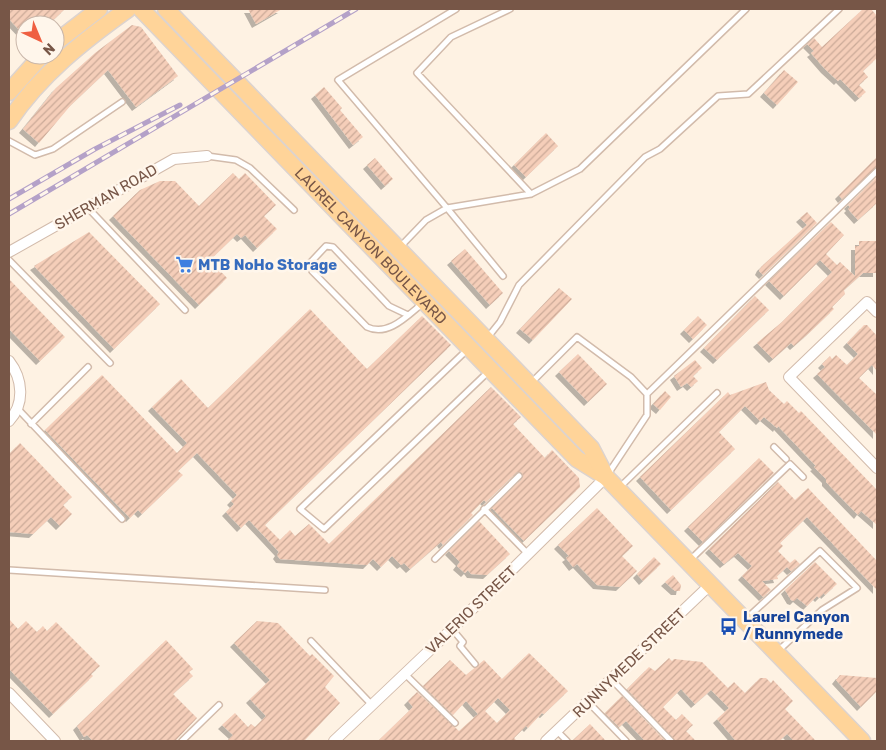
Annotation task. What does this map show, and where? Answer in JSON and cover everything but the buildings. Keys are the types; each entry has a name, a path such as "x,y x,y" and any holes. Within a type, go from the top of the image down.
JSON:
{"main road":[{"path":"65,35 98,9"},
{"path":"9,122 47,74 73,51 128,9"},
{"name":"LAUREL CANYON BOULEVARD","path":"141,9 577,459 606,476"},
{"name":"LAUREL CANYON BOULEVARD","path":"166,9 591,448 606,476 618,489 862,741"},
{"path":"10,86 32,65"},
{"path":"425,301 437,289"}],"street":[{"name":"SHERMAN ROAD","path":"9,252 174,159 207,156"},
{"path":"877,312 867,302 789,377 877,468"},
{"path":"9,361 20,381 20,394 16,408 9,421"},
{"name":"VALERIO STREET","path":"334,741 452,629 606,476"},
{"name":"RUNNYMEDE STREET","path":"546,741 711,584"},
{"path":"9,693 55,741"}],"lane":[{"path":"456,9 338,80 503,276"},
{"path":"510,9 451,37 417,73 531,194"},
{"path":"398,249 426,220 447,208 531,194 580,169 746,9"},
{"path":"486,340 500,322 519,284 645,157 660,149 718,96 748,94 839,9"},
{"path":"9,141 35,155 53,149 122,102"},
{"path":"207,156 236,160 250,168 294,210"},
{"path":"647,394 877,171"},
{"path":"88,208 185,310"},
{"path":"408,315 388,306 333,247 326,246 310,263 312,271 367,327 385,331 408,315 425,301"},
{"path":"9,260 110,363"},
{"path":"529,384 577,337 631,378 647,394 647,415 606,476"},
{"path":"470,347 300,509 324,529 491,369"},
{"path":"31,424 88,367"},
{"path":"618,489 717,393"},
{"path":"16,408 122,519"},
{"path":"774,447 786,459"},
{"path":"689,561 790,464 803,477"},
{"path":"435,559 519,476"},
{"path":"484,509 528,554"},
{"path":"745,619 820,551 857,588 822,610 777,652"},
{"path":"9,570 325,590"},
{"path":"452,629 463,642 460,646 475,664"},
{"path":"311,641 372,704"},
{"path":"405,674 455,723"},
{"path":"611,679 671,741"},
{"path":"587,702 626,741"},
{"path":"182,741 219,705"},
{"path":"557,731 567,741"}],"railway":[{"path":"9,214 356,9"},
{"path":"9,199 95,149 180,105"}],"place":[{"name":"MTB NoHo Storage","path":"184,265"},
{"name":"Laurel Canyon / Runnymede","path":"729,626"}]}
